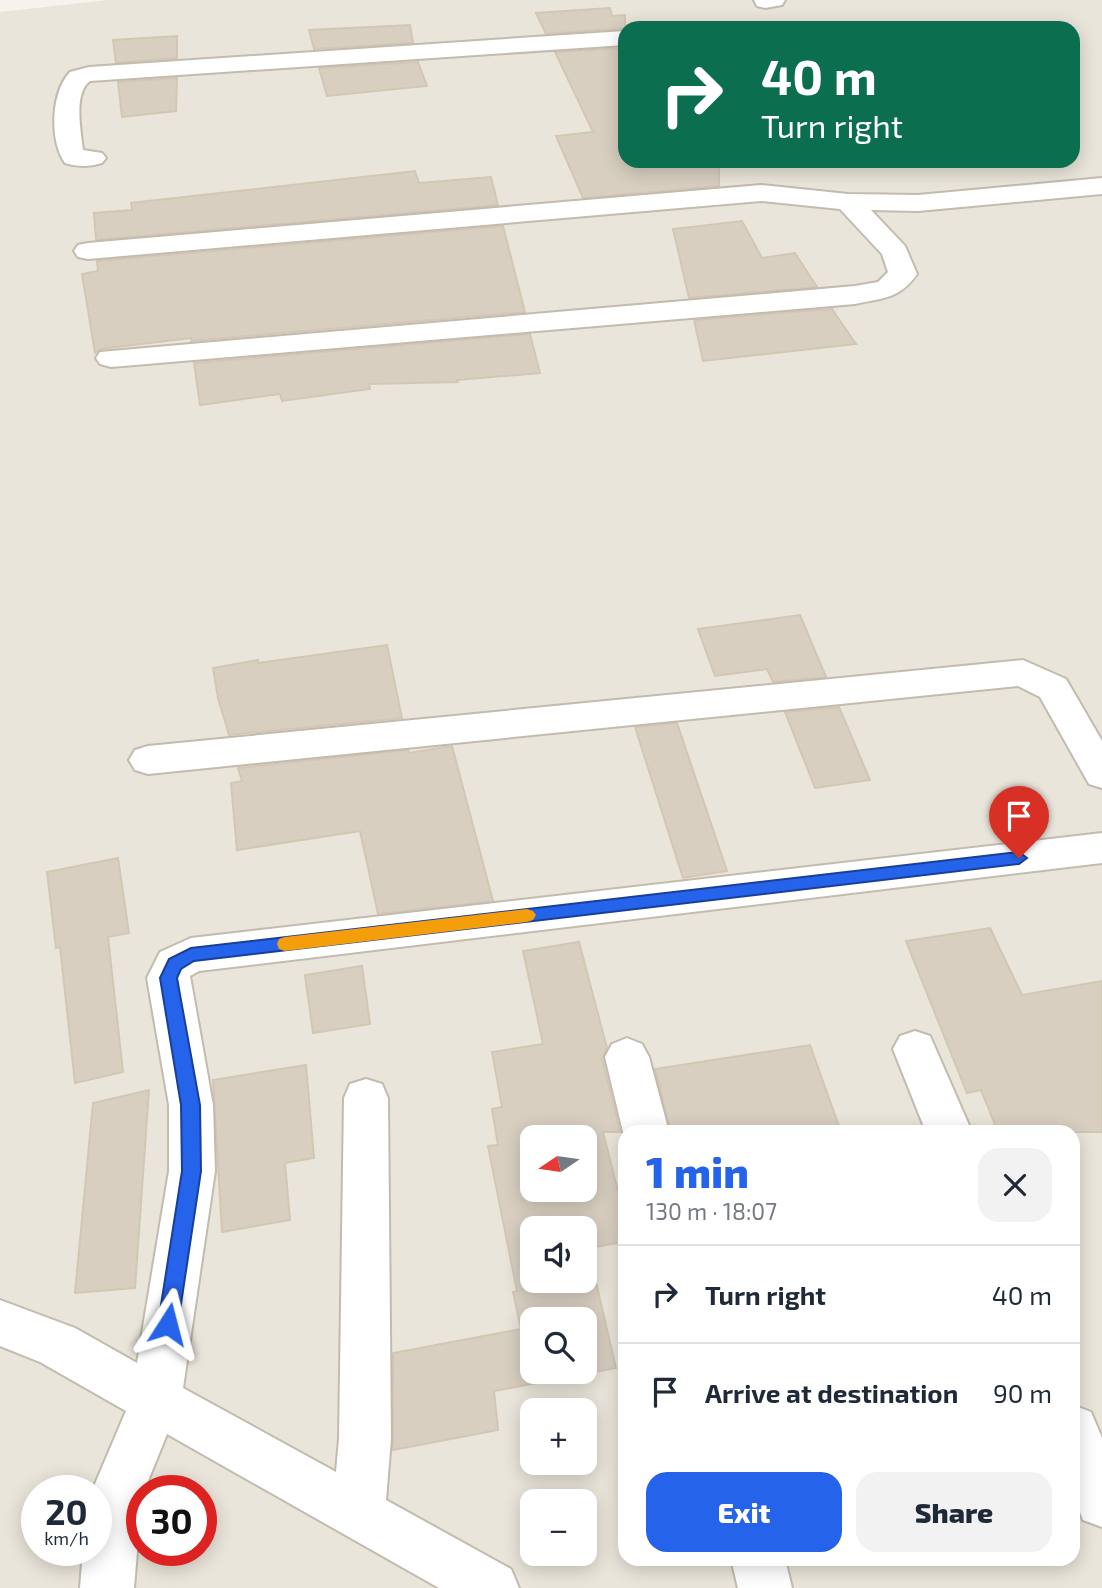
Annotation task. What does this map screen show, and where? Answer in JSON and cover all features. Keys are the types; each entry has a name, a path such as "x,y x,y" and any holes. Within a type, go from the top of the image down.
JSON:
{"street":[{"path":"765,1 774,0"},
{"path":"93,158 74,158 71,153 68,118 72,85 80,77 107,71 618,38"},
{"path":"88,251 761,193 848,202 954,201 1102,186"},
{"path":"111,358 855,295 887,289 904,274 895,252 848,202"},
{"path":"148,760 1023,673 1053,688 1085,711 1102,774"},
{"path":"107,1588 115,1498 156,1401 191,1171 191,1105 169,978 175,964 191,955 205,953 1102,848"},
{"path":"915,1049 946,1125"},
{"path":"627,1057 644,1125"},
{"path":"359,1514 365,1439 366,1098"},
{"path":"0,1323 57,1345 492,1588"},
{"path":"1080,1447 1102,1501"},
{"path":"760,1566 765,1588"}],"shaded area":[{"path":"109,0 1102,0 1102,1588 0,1588 0,12"}],"building":[{"path":"610,8 612,16 625,15 625,21 618,21 618,29 546,34 536,13"},
{"path":"410,25 413,43 314,49 309,30"},
{"path":"177,36 177,58 116,63 113,40"},
{"path":"618,48 618,168 719,168 719,186 583,198 556,136 593,132 555,52"},
{"path":"418,62 427,86 327,96 319,68"},
{"path":"177,78 176,111 122,117 118,82"},
{"path":"415,171 419,183 491,177 498,205 96,240 94,213 132,210 131,203"},
{"path":"742,221 762,258 795,253 817,287 689,298 673,229"},
{"path":"503,226 525,312 191,341 191,338 100,349 95,353 82,274 98,271 97,261"},
{"path":"832,309 856,344 703,361 694,320"},
{"path":"530,334 540,373 457,380 458,382 369,384 370,389 282,401 280,394 200,405 194,363"},
{"path":"800,615 826,677 773,682 767,669 715,676 698,629"},
{"path":"387,645 402,718 229,735 218,698 213,668"},
{"path":"839,707 870,780 815,788 785,712"},
{"path":"677,723 727,871 683,878 635,727"},
{"path":"452,746 493,901 378,914 360,831 237,850 231,783 242,781 238,768 408,750 409,753"},
{"path":"118,858 129,933 108,937 123,1072 75,1083 60,947 56,948 47,872"},
{"path":"990,928 1022,995 1102,981 1102,1132 1080,1132 1080,1125 995,1125 981,1090 967,1093 906,941"},
{"path":"579,942 607,1048 602,1058 618,1125 618,1132 603,1132 618,1191 618,1243 597,1247 597,1216 520,1216 520,1293 597,1293 597,1287 616,1368 597,1372 597,1307 520,1307 520,1324 513,1292 517,1291 488,1146 498,1145 492,1109 502,1107 492,1052 543,1044 523,951"},
{"path":"362,966 370,1024 313,1033 305,975"},
{"path":"810,1045 839,1125 669,1125 655,1069"},
{"path":"306,1065 314,1158 285,1163 290,1220 222,1232 213,1080"},
{"path":"149,1090 135,1288 75,1293 93,1103"},
{"path":"520,1329 520,1384 531,1384 494,1391 498,1430 393,1450 393,1353"}],"slow traffic":[{"path":"285,944 527,915"}],"route":[{"path":"168,1324 191,1171 191,1105 169,978 175,964 191,955 1019,858"}]}
